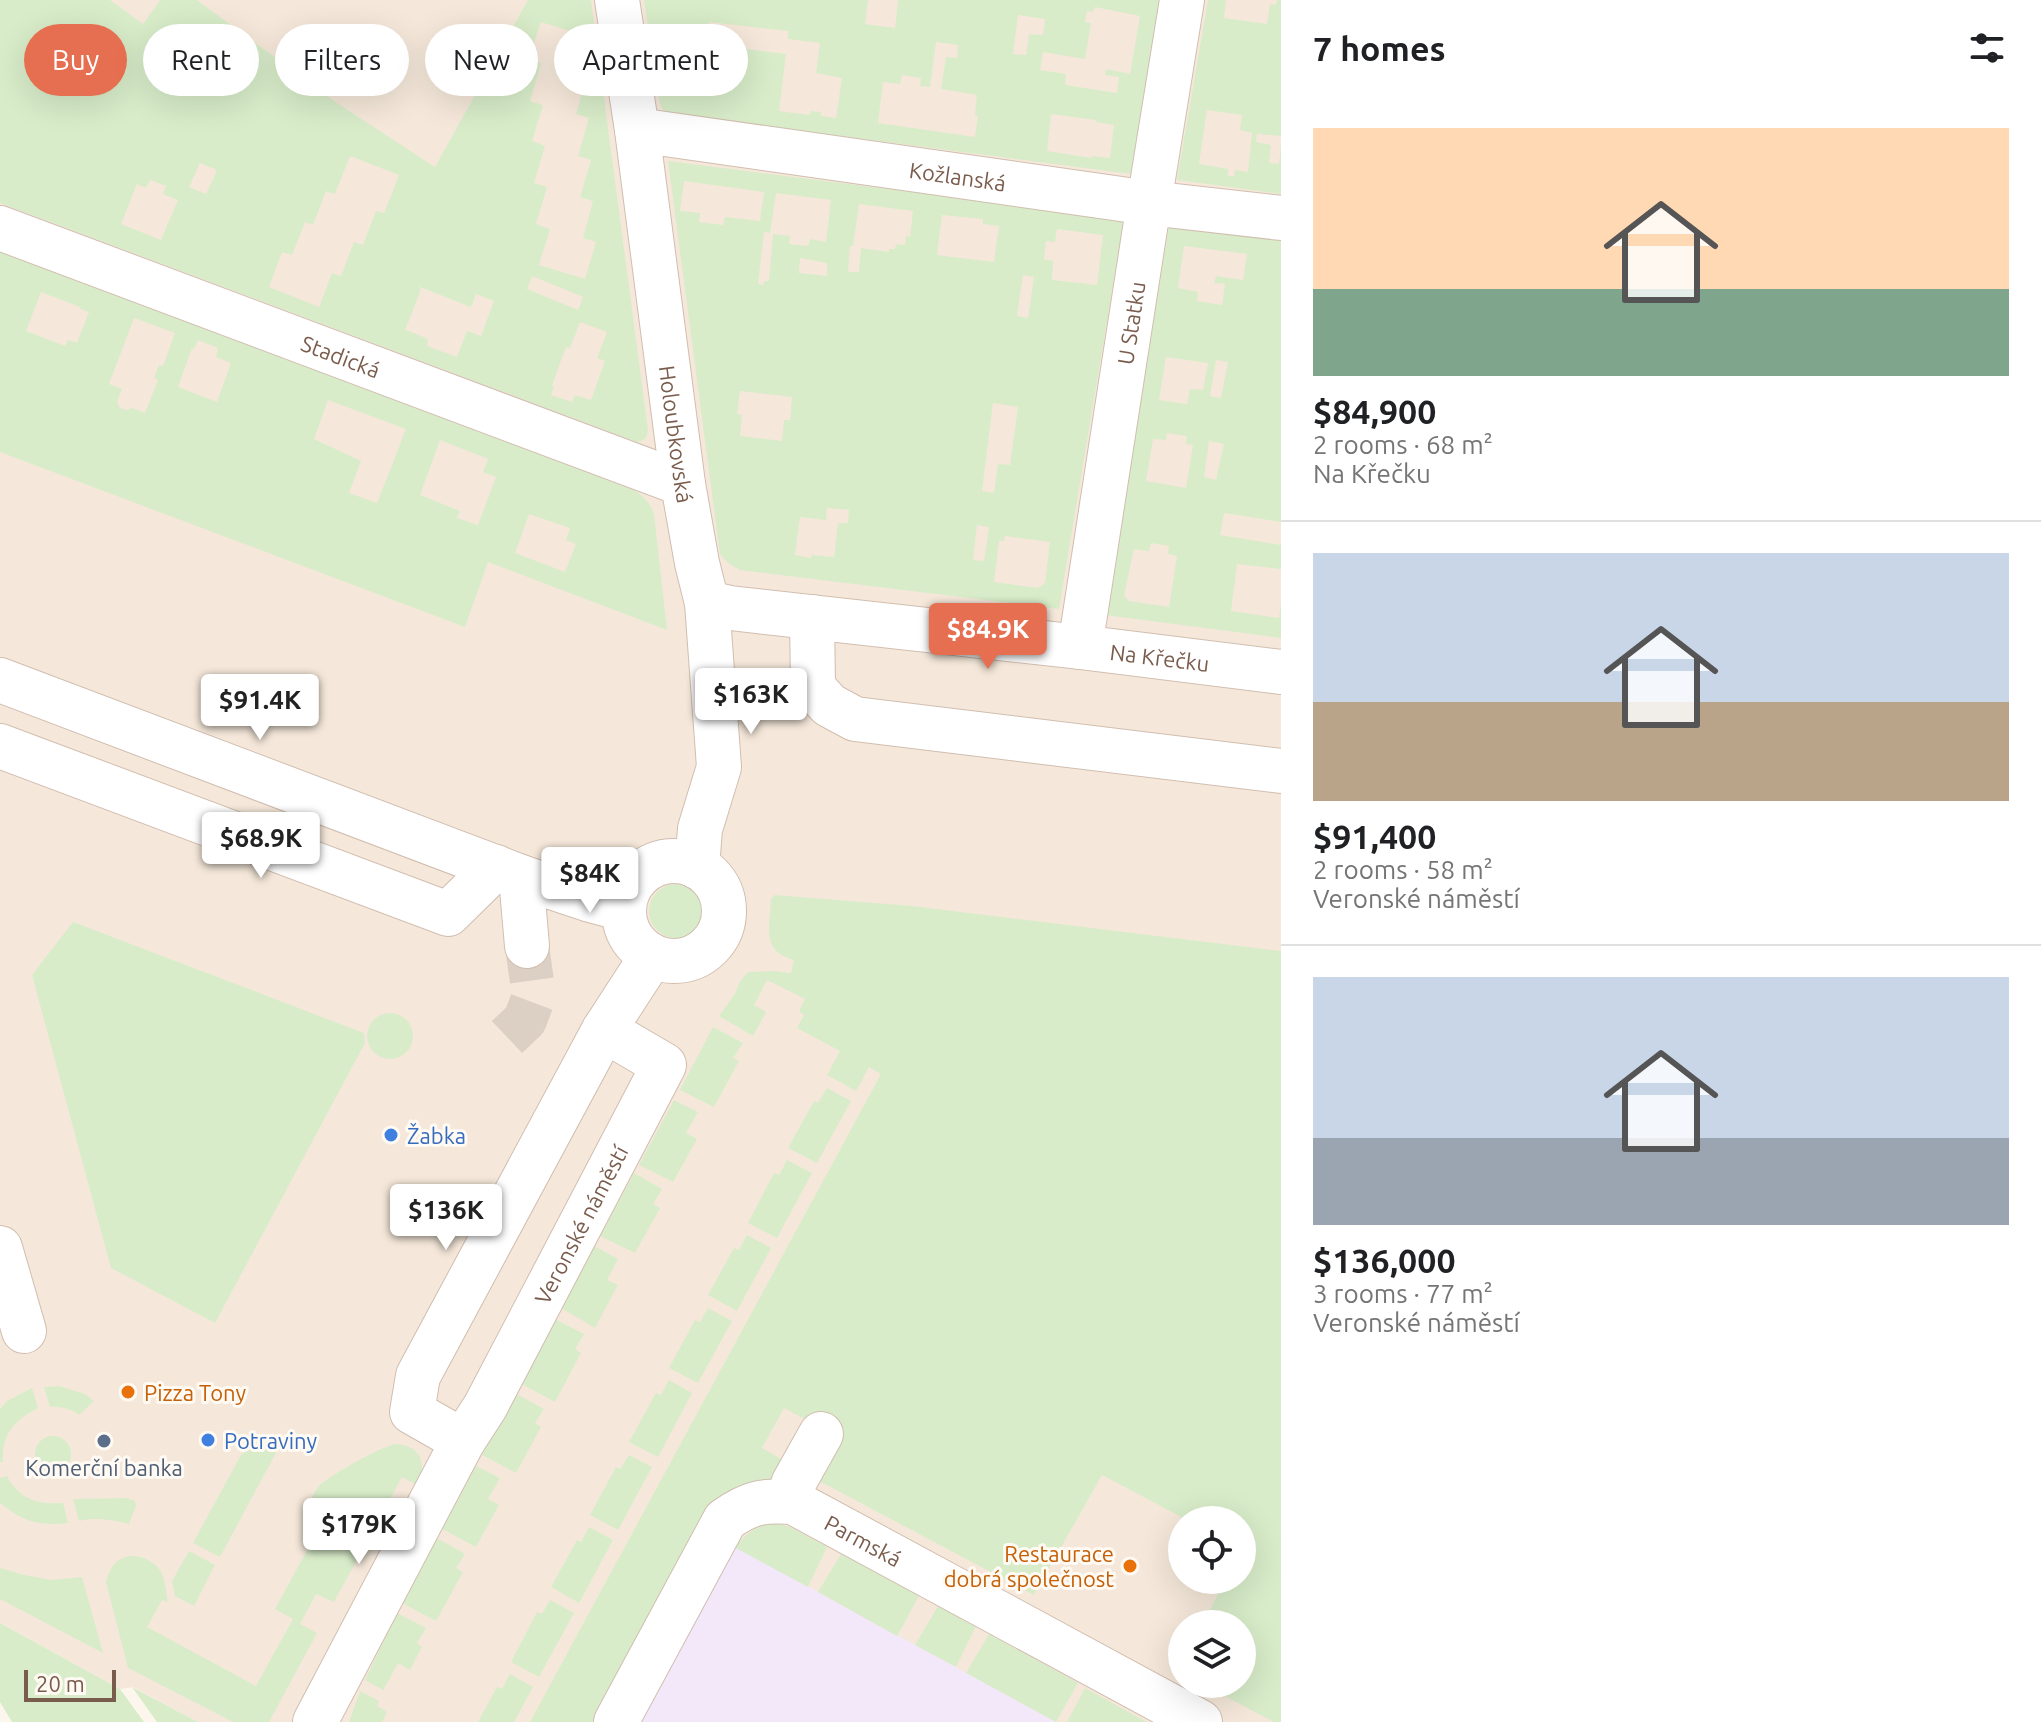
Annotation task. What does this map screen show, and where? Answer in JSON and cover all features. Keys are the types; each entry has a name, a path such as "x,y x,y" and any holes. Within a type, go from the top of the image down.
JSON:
{"street":[{"name":"Holoubkovská","path":"617,0 683,484 707,603 719,767 700,829 697,867"},
{"name":"U Statku","path":"1080,647 1182,0"},
{"name":"Kožlanská","path":"637,130 1149,203 1281,218"},
{"name":"Stadická","path":"0,228 683,484"},
{"name":"Na Křečku","path":"707,603 1281,672"},
{"path":"812,617 813,687 829,705 855,719 1281,771"},
{"path":"0,680 508,872 624,909"},
{"path":"0,746 448,914 508,872"},
{"path":"664,861 681,861 697,867 711,877 720,892 724,909 718,934 701,953 686,960 668,961 652,956 631,937 625,923 627,893 636,878 649,867 664,861"},
{"path":"508,872 527,946"},
{"path":"463,1441 412,1412 418,1376 604,1030 652,956"},
{"name":"Veronské náměstí","path":"315,1722 664,1065 604,1030"},
{"path":"0,1248 24,1331"},
{"path":"616,1722 725,1520 742,1507 777,1501 793,1502 793,1484 821,1434"},
{"name":"Parmská","path":"793,1502 1200,1722"}],"shaded area":[{"path":"0,0 1281,0 1281,1722 198,1722 133,1687 120,1689 0,1623"},
{"path":"734,1546 1056,1722 638,1722"}],"green space":[{"path":"0,0 110,0 143,24 143,96 259,96 259,46 275,57 275,96 327,96 435,167 475,96 531,96 530,101 543,105 532,141 545,146 534,183 547,187 536,224 550,229 539,265 585,279 596,242 583,238 593,201 580,197 591,160 578,156 589,118 576,114 581,96 604,96 648,430 644,440 637,442 0,203","holes":["350,156 399,175 384,213 376,211 363,245 354,242 341,276 332,273 319,307 269,287 282,252 292,255 305,222 313,225 326,191 335,194","200,163 217,170 206,194 189,187","150,180 166,186 163,194 178,200 161,240 121,224 137,184 146,188","532,276 583,297 578,310 527,289","419,288 471,307 476,294 494,301 481,336 467,331 457,357 427,346 428,339 404,329","580,322 607,332 597,358 605,361 591,400 575,395 572,402 551,395 566,347 570,348"]},
{"path":"160,0 197,0 230,24 143,24"},
{"path":"528,0 591,0 594,24 554,26 541,22 538,31 538,24 515,24"},
{"path":"644,0 868,0 865,24 895,28 898,0 1160,0 1131,174 673,114 663,110 658,96 748,96 748,49 786,54 779,111 809,115 811,111 821,112 821,116 836,118 842,78 816,73 820,43 788,39 788,31 748,26 748,24 648,24","holes":["1095,7 1140,16 1130,74 1106,69 1105,75 1119,77 1117,93 1065,85 1066,74 1040,70 1043,52 1085,59 1091,23 1085,22 1087,11 1093,12","1018,15 1045,19 1043,35 1029,34 1026,55 1013,54","936,42 958,45 957,58 946,57 941,89 977,95 975,137 878,123 883,82 900,84 902,75 921,78 920,86 930,87","1051,114 1114,125 1110,158 1047,151"]},
{"path":"1208,0 1226,0 1224,18 1267,24 1270,4 1276,5 1277,0 1281,0 1281,136 1257,134 1256,142 1271,145 1269,163 1279,164 1281,146 1281,194 1177,180","holes":["1207,110 1242,115 1240,130 1252,133 1248,172 1235,170 1234,176 1228,176 1228,169 1199,164"]},
{"path":"668,161 1124,219 1059,609 740,570 720,554","holes":["684,181 764,192 760,221 725,217 723,225 699,222 700,213 680,211","776,193 831,200 826,242 810,239 808,246 789,244 790,236 773,234 769,281 758,284 764,232 770,233","859,204 913,211 910,237 906,236 905,245 896,244 895,249 889,249 889,252 861,248 859,272 848,272","942,215 983,219 983,224 999,226 994,262 937,255","1057,229 1103,235 1097,285 1052,280 1053,261 1044,259 1046,241 1055,242","800,258 827,263 827,276 799,273","1023,275 1034,277 1028,318 1017,316","740,391 792,397 790,420 784,420 782,441 740,436 742,415 737,414","993,403 1018,407 1010,465 998,464 994,493 982,491","827,508 849,510 848,523 838,523 834,557 795,555 800,517 826,520","977,525 989,527 984,561 973,560","1005,536 1050,542 1045,583 1038,588 994,582 999,541 1004,541"]},
{"path":"1169,225 1281,239 1281,522 1224,513 1220,535 1281,545 1281,569 1237,564 1231,611 1279,618 1281,603 1281,638 1105,615","holes":["1184,246 1247,254 1243,280 1216,276 1214,283 1225,284 1222,305 1197,301 1198,292 1178,288","1166,357 1208,363 1203,390 1190,389 1187,404 1159,400","1216,360 1228,362 1221,398 1210,396","1167,433 1187,436 1186,444 1193,445 1186,488 1146,481 1153,439 1166,440","1209,441 1224,444 1216,480 1204,477","1151,543 1169,546 1168,554 1177,556 1169,607 1129,601 1124,596 1134,549 1149,551"]},
{"path":"0,252 634,490 651,506 654,514 667,630 488,562 465,627 0,452","holes":["41,292 89,312 77,343 68,340 65,346 26,331","134,318 175,333 163,366 159,365 154,378 158,380 145,413 120,408 117,402 122,389 109,384","198,340 218,348 216,357 231,363 217,402 178,387","328,400 406,429 377,503 349,493 361,461 314,439","440,440 488,459 483,472 496,477 478,525 457,518 460,511 420,495","529,514 570,528 566,540 576,544 565,572 515,553"]},
{"path":"676,884 695,892 703,911 695,930 676,938 657,930 649,911 657,892"},
{"path":"775,895 912,906 1281,951 1281,1722 1274,1722 1229,1698 1256,1698 1256,1610 1210,1610 1218,1594 1256,1594 1256,1506 1168,1506 1168,1510 1102,1475 1034,1595 825,1484 807,1478 812,1423 784,1408 762,1448 790,1464 788,1469 765,1483 595,1722 530,1722 881,1074 869,1067 856,1091 827,1075 840,1051 797,1028 804,1015 799,1011 805,999 767,980 754,1005 766,1012 753,1036 719,1016 748,972 791,973 794,960 776,950 769,936 771,899"},
{"path":"73,922 364,1033 365,1043 215,1323 111,1268 32,975"},
{"path":"390,1013 406,1020 413,1036 406,1052 390,1059 374,1052 367,1036 374,1020"},
{"path":"713,1027 743,1043 733,1058 739,1061 714,1107 680,1090"},
{"path":"827,1088 851,1101 817,1163 788,1148 814,1101 818,1103"},
{"path":"674,1100 698,1112 686,1133 697,1139 673,1182 639,1165"},
{"path":"787,1160 812,1173 777,1238 748,1223 774,1173 779,1175"},
{"path":"634,1173 662,1189 653,1204 660,1208 635,1253 600,1236"},
{"path":"747,1235 771,1248 737,1311 708,1295 734,1248 739,1250"},
{"path":"594,1246 618,1259 607,1280 618,1285 595,1328 561,1308"},
{"path":"708,1308 732,1321 698,1383 669,1368 695,1320 700,1322"},
{"path":"555,1319 584,1334 575,1349 581,1353 555,1402 520,1383"},
{"path":"669,1380 692,1393 658,1457 629,1442 656,1393 661,1395"},
{"path":"59,1386 85,1394 94,1401 79,1415 65,1408 50,1407 44,1387"},
{"path":"32,1388 38,1408 11,1429 4,1443 3,1462 0,1462 0,1409 7,1401"},
{"path":"515,1393 544,1409 535,1423 541,1427 516,1473 482,1455"},
{"path":"53,1436 66,1441 71,1454 66,1467 53,1472 40,1467 35,1454 40,1441"},
{"path":"396,1444 417,1452 422,1464 420,1487 402,1477 334,1602 316,1594 300,1624 317,1633 269,1722 233,1722 128,1668 106,1582 114,1564 125,1557 138,1556 160,1570 168,1602 162,1600 147,1627 256,1686 293,1619 275,1609 328,1512 310,1502 315,1491 345,1468"},
{"path":"257,1448 277,1451 220,1557 193,1543 241,1455"},
{"path":"629,1455 652,1467 618,1530 590,1515 616,1467 620,1469"},
{"path":"476,1466 500,1478 488,1499 499,1505 476,1547 442,1529"},
{"path":"7,1476 17,1490 30,1499 63,1503 68,1523 32,1521 0,1503 0,1478"},
{"path":"127,1498 135,1501 136,1506 129,1524 92,1519 79,1521 73,1499"},
{"path":"776,1523 827,1547 808,1587 734,1547 753,1530"},
{"path":"589,1527 613,1540 579,1603 551,1587 577,1540 581,1542"},
{"path":"437,1538 465,1554 456,1568 463,1572 436,1621 402,1603"},
{"path":"189,1551 215,1565 194,1606 175,1596 172,1581"},
{"path":"841,1554 919,1596 897,1636 818,1592"},
{"path":"0,1568 52,1580 82,1577 103,1653 0,1599"},
{"path":"550,1600 574,1613 539,1677 511,1662 537,1612 542,1614"},
{"path":"938,1606 976,1626 956,1667 915,1645"},
{"path":"397,1613 426,1628 417,1643 422,1647 410,1670 398,1663 385,1691 365,1680"},
{"path":"0,1623 120,1689 144,1722 12,1722 0,1702"},
{"path":"989,1634 1078,1683 1056,1722 966,1673"},
{"path":"510,1674 533,1687 514,1722 478,1722 497,1687 502,1689"},
{"path":"132,1687 198,1722 157,1722"},
{"path":"1085,1688 1147,1722 1067,1722"},
{"path":"360,1691 379,1701 377,1706 387,1712 382,1722 349,1722"}],"tunnel":[{"path":"507,1037 525,1020 534,996 527,946"}],"place":[{"name":"Žabka","path":"391,1135"},
{"name":"Pizza Tony","path":"128,1392"},
{"name":"Potraviny","path":"208,1440"},
{"name":"Komerční banka","path":"104,1441"},
{"name":"Restaurace dobrá společnost","path":"1130,1566"}]}
